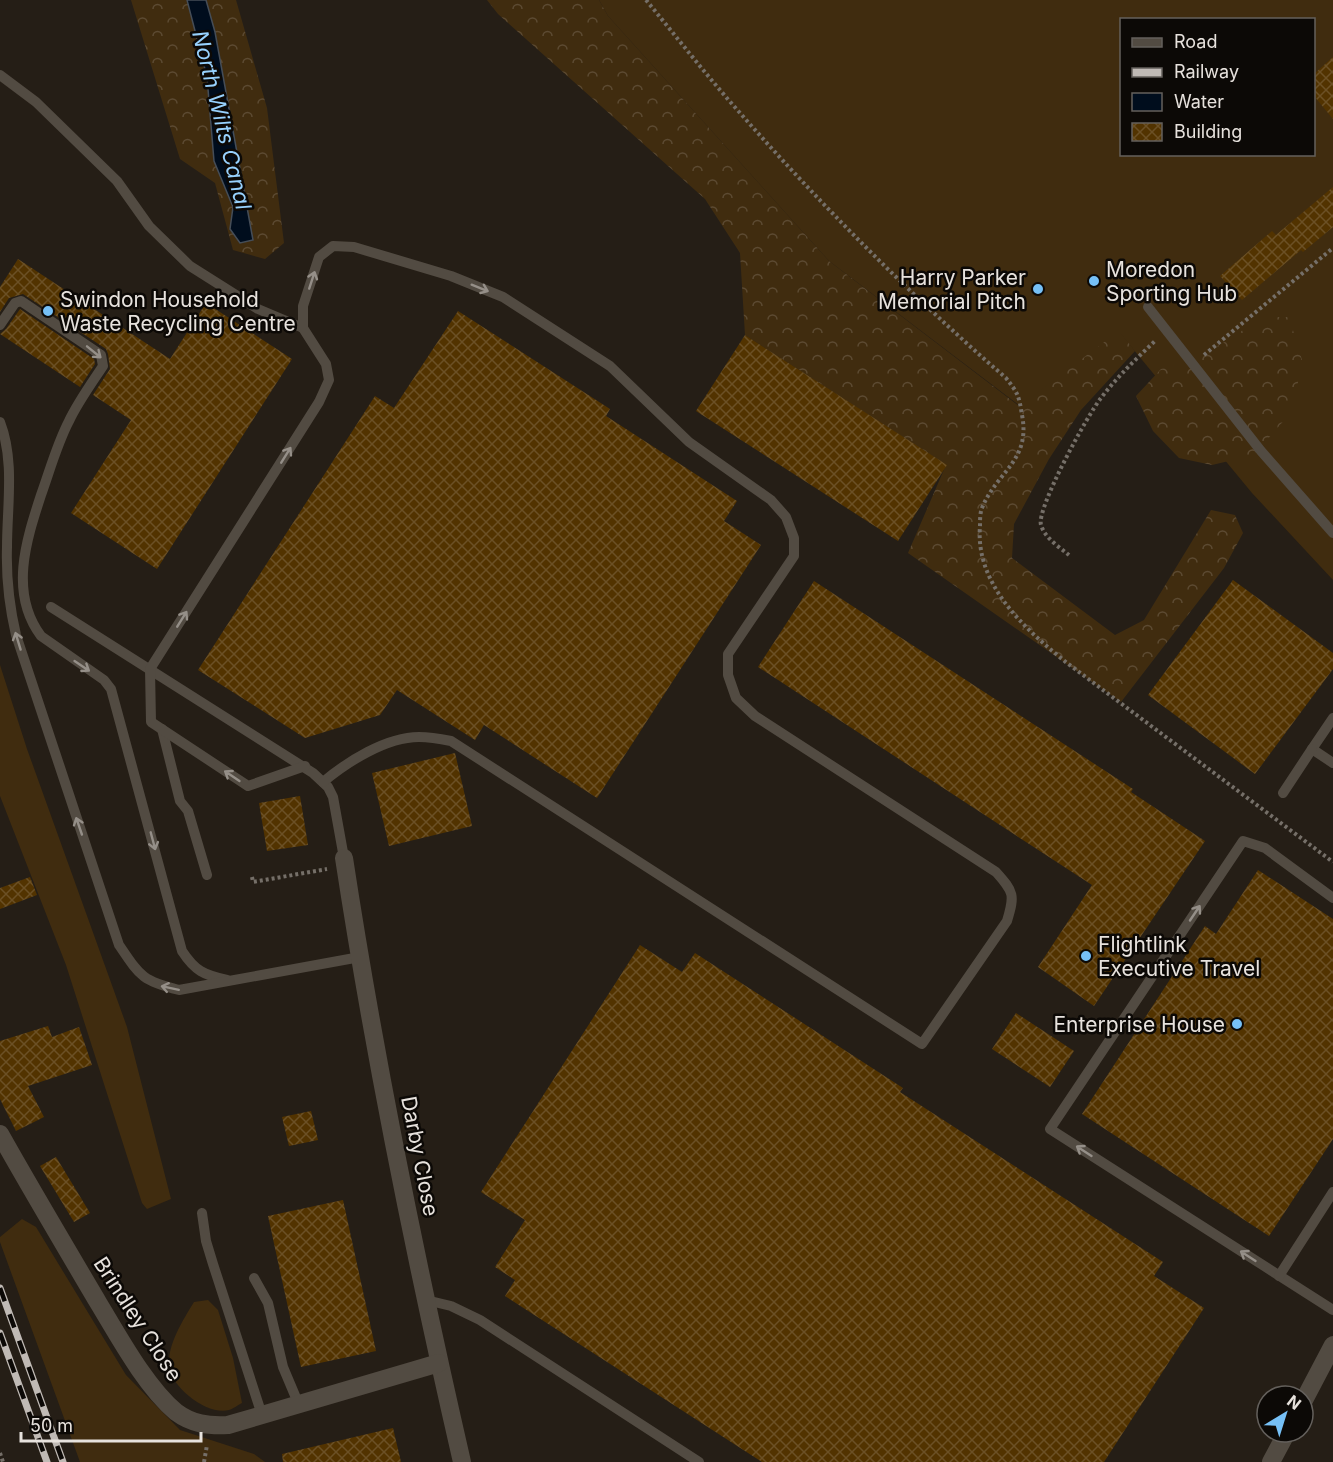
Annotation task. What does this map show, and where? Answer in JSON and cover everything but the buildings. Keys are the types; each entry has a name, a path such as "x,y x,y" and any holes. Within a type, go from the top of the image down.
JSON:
{"street":[{"name":"Darby Close","path":"344,858 383,1085 439,1363 462,1462"},
{"name":"Brindley Close","path":"0,1134 124,1345 165,1401 189,1420 210,1426 228,1425 439,1363"},
{"path":"1312,1384 1333,1345"},
{"path":"1271,1462 1281,1444"}],"lane":[{"path":"0,75 36,102 117,181 149,226 190,266 258,309 303,328"},
{"path":"305,766 248,786 151,722 150,669 319,402 329,380 326,364 303,328 303,306 319,256 333,246 354,247 452,276 503,297 610,366 689,442 771,500 786,517 794,538 794,556 728,654 728,675 736,698 755,716 996,872 1010,888 1013,902 1007,921 922,1044 452,741 417,737 394,742 363,753 342,766 323,782"},
{"path":"0,325 15,303 21,301 101,355 103,366 68,423 30,529 23,556 22,583 25,604 34,628 40,636 104,680 111,689 182,951 191,965 202,973 227,980"},
{"path":"1148,307 1261,451 1333,533"},
{"path":"0,422 7,448 7,585 16,635 119,945 136,969 152,984 178,990 360,957"},
{"path":"0,490 8,506"},
{"path":"51,607 305,766 323,782 333,797 344,858"},
{"path":"1283,793 1333,718"},
{"path":"162,729 180,801 188,811 207,875"},
{"path":"1312,749 1333,763"},
{"path":"1333,898 1265,848 1243,841 1050,1129 1333,1310"},
{"path":"1279,1276 1333,1192"},
{"path":"202,1213 213,1264 262,1416"},
{"path":"254,1278 268,1304 283,1367 299,1405"},
{"path":"426,1300 451,1306 480,1320 699,1462"}],"path":[{"path":"646,0 732,104 835,217 906,288 1006,378 1018,393 1024,421 1024,442 1018,456 998,481 981,509 979,540 984,567 1002,600 1032,635 1067,663 1333,862"},
{"path":"1192,364 1333,248"},
{"path":"1070,555 1047,536 1041,526 1040,518 1045,502 1086,420 1100,398 1166,330"},
{"path":"252,877 253,882 328,868 328,872"},
{"path":"0,1453 3,1462"}],"green space":[{"path":"131,0 187,0 207,77 214,161 234,207 230,229 240,243 253,240 215,32 206,0 236,0 267,108 284,243 265,259 233,250 215,183 180,159"},
{"path":"487,0 599,0 608,16 829,261 1019,406 1119,331 1135,351 1081,410 1049,459 1014,524 1012,558 1115,635 1144,620 1211,510 1235,515 1243,533 1224,568 1121,702 908,553 946,465 745,335 740,253 705,199 498,14"},
{"name":"Moredon Sporting Hub","path":"599,0 1333,0 1333,580 1252,493 1119,332 1020,406 829,261 608,16"},
{"path":"1273,317 1289,317 1302,360 1293,410 1254,455 1212,465 1179,458 1153,431 1136,396 1161,369 1188,362 1232,338 1255,321"},
{"path":"0,665 27,749 127,1027 171,1199 147,1209 142,1203 66,965 0,796"},
{"path":"22,1219 36,1227 126,1375 180,1430 254,1454 265,1462 80,1462 0,1242 0,1237"},
{"path":"208,1300 218,1310 233,1358 242,1403 229,1410 211,1409 192,1399 177,1383 169,1367 173,1342 185,1317 194,1302"}],"water":[{"name":"North Wilts Canal","path":"187,0 206,0 215,32 253,240 240,243 230,229 233,207 214,161 207,77"}],"railway":[{"path":"0,1288 63,1462"},
{"path":"0,1333 47,1462"}],"place":[{"name":"Moredon Sporting Hub","path":"1094,281"},
{"name":"Harry Parker Memorial Pitch","path":"1038,289"},
{"name":"Swindon Household Waste Recycling Centre","path":"48,311"},
{"name":"Flightlink Executive Travel","path":"1086,956"},
{"name":"Enterprise House","path":"1237,1024"}]}
